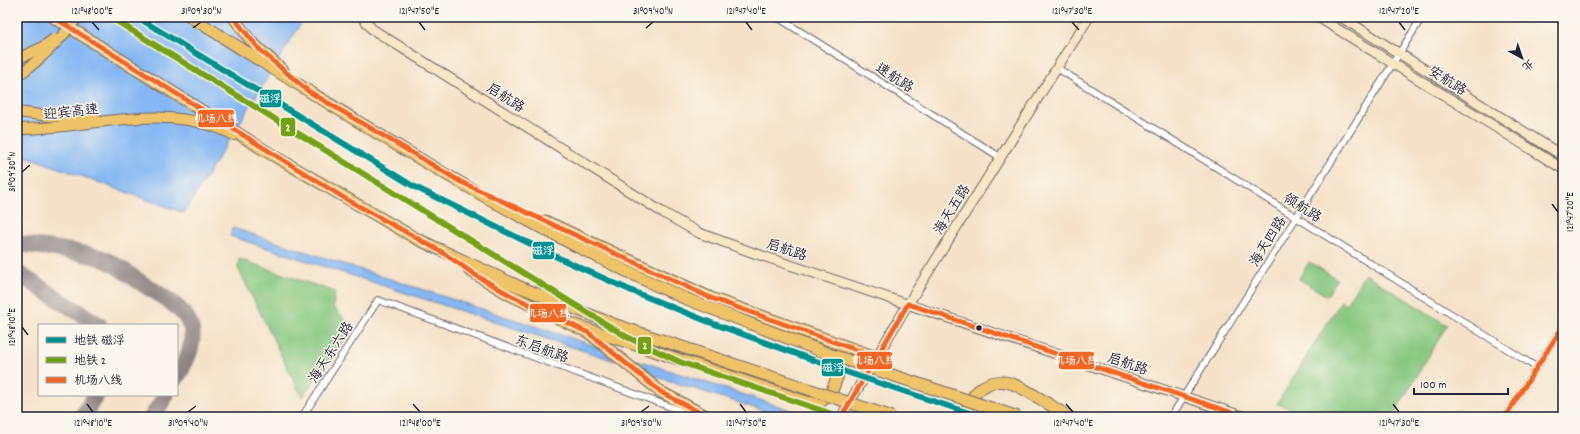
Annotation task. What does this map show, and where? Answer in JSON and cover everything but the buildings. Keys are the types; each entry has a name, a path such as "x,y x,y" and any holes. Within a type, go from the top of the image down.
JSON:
{"highway":[{"path":"53,17 269,153 346,199 442,252 510,295 589,333 661,392 676,402 708,417"},
{"path":"191,17 308,91 461,182 600,259 684,298 829,354 1018,417"},
{"path":"461,182 711,298 876,357"},
{"path":"442,252 527,290 616,325 892,417"},
{"path":"567,322 810,403 822,401 831,393 844,360 842,349 831,341"},
{"path":"966,417 966,407 973,394 986,385 998,382 1012,384 1069,417"}],"main road":[{"path":"17,59 41,48 57,37 78,17"},
{"path":"17,76 40,59 60,40 78,17"},
{"path":"233,17 260,50 308,91"},
{"name":"迎宾高速","path":"17,112 49,116 128,118 164,117 199,123 229,132 269,153"},
{"name":"迎宾高速","path":"17,129 54,127 128,118"}],"street":[{"name":"启航路","path":"363,17 372,29 662,212 699,233 759,255 1245,417"},
{"name":"速航路","path":"777,17 1000,157"},
{"name":"海天五路","path":"841,417 908,304 1089,17"},
{"name":"安航路","path":"1318,17 1563,168"},
{"name":"安航路","path":"1341,17 1563,156"},
{"name":"海天四路","path":"1171,417 1422,17"},
{"name":"领航路","path":"1057,68 1536,367"},
{"name":"海天东六路","path":"302,417 378,300"},
{"name":"东启航路","path":"378,300 698,417"},
{"path":"1505,417 1563,326"}],"green space":[{"path":"239,259 335,292 333,307 353,328 302,397 238,268"},
{"path":"1309,262 1337,279 1327,296 1299,279"},
{"path":"1365,274 1447,325 1393,416 1395,417 1313,417 1277,404 1341,301 1346,304"}],"water":[{"path":"17,17 305,17 184,213 17,153"},
{"path":"233,228 602,348 615,361 230,236"},
{"path":"631,358 812,417 783,417 648,374"}],"taxiway":[{"path":"17,243 70,251 107,260 182,312 188,321 192,332 191,344 187,359 178,375"},
{"path":"17,273 97,324"},
{"path":"82,417 95,396"},
{"path":"152,417 165,396"}],"metro line":[{"name":"2","path":"110,17 627,337 680,362 841,417"},
{"name":"磁浮","path":"137,17 413,186 559,258 632,291 709,322 846,372 981,417"}],"transit line":[{"name":"机场八线","path":"53,17 346,199 442,252 477,276 510,295 589,333 661,392 708,417"},
{"name":"机场八线","path":"233,17 260,50 308,91 461,182 711,298 876,357"},
{"name":"机场八线","path":"908,304 1245,417"},
{"name":"机场八线","path":"841,417 908,304"},
{"name":"机场八线","path":"1505,417 1563,326"}]}
